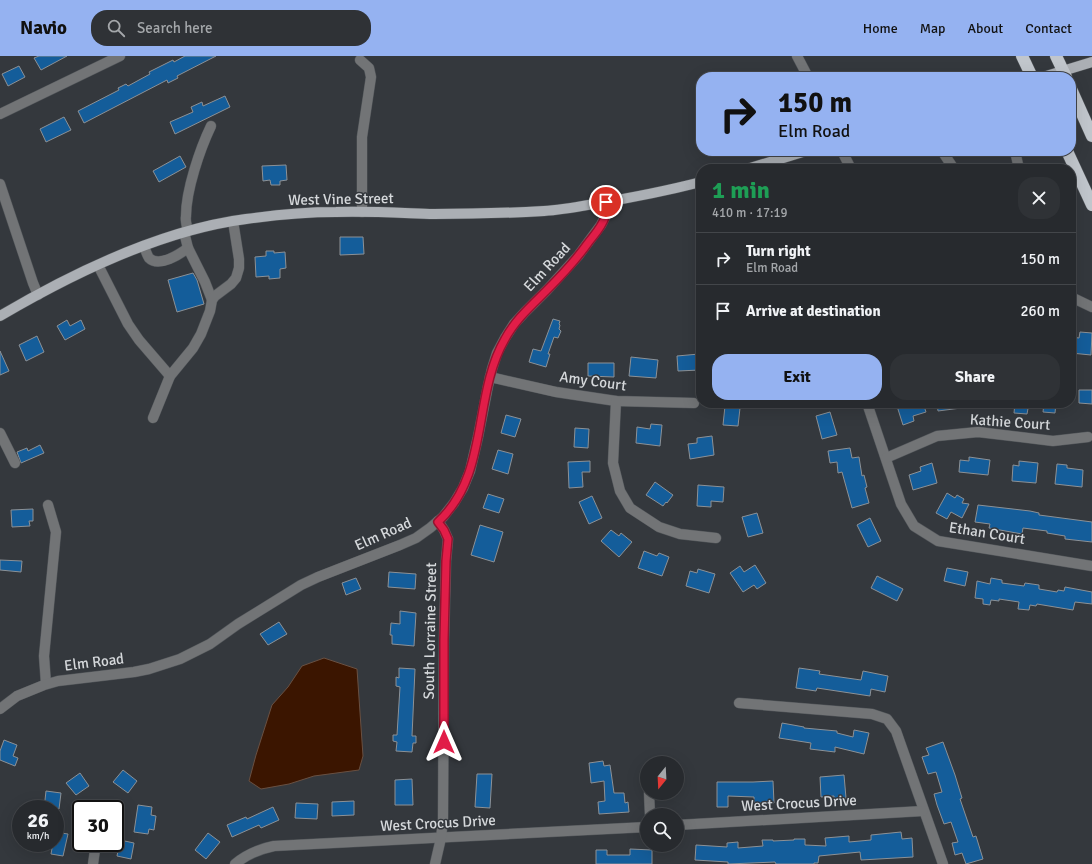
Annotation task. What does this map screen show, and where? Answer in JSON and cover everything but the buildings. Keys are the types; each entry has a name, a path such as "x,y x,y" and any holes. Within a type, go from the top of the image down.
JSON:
{"highway":[{"path":"1022,56 1030,72"},
{"path":"1056,56 1063,72"},
{"path":"1076,100 1092,136"},
{"path":"1076,170 1092,205"}],"main road":[{"path":"1069,72 1092,62"},
{"path":"763,164 789,156"},
{"name":"West Vine Street","path":"0,316 98,265 144,246 186,232 233,221 300,213 362,212 436,214 530,211 606,202 696,183"}],"street":[{"path":"0,114 120,56"},
{"path":"797,56 805,72"},
{"path":"360,60 369,68 371,76 362,137 362,212"},
{"path":"211,126 206,136 190,190 185,217 188,248 212,300"},
{"path":"0,184 38,295"},
{"name":"Elm Road","path":"2,704 46,684 58,681 134,672 180,659 210,644 238,624 301,585 318,577 400,546 416,538 438,522 454,503 463,488 470,471 490,377 497,353 514,324 578,256 601,225 605,217 606,202"},
{"path":"153,418 170,376 201,334 210,311 212,300 236,278 239,268 239,259 233,221"},
{"path":"144,246 149,257 158,262 178,255 188,248"},
{"path":"98,265 128,324 139,340 170,376"},
{"path":"1076,299 1092,307"},
{"name":"Amy Court","path":"490,377 556,392 616,401 694,403"},
{"path":"616,401 613,462 620,491 630,508 659,527 673,532 716,538"},
{"name":"Ethan Court","path":"869,408 901,504 914,526 938,541 1092,566"},
{"name":"Kathie Court","path":"886,458 937,436 978,432 1053,441 1088,437"},
{"path":"0,433 15,463"},
{"path":"46,684 44,656 56,532 48,505"},
{"name":"South Lorraine Street","path":"436,864 443,820 444,640 448,539 438,522"},
{"path":"739,703 872,714 887,719 896,731 943,864"},
{"name":"West Crocus Drive","path":"684,825 923,811"},
{"name":"West Crocus Drive","path":"235,864 250,853 274,846 640,827"},
{"path":"93,864 95,852"}],"shaded area":[{"path":"324,658 357,669 363,756 359,770 314,776 289,784 261,789 249,781 272,705 288,687 302,666"}],"route":[{"path":"444,742 444,640 448,539 438,522 454,503 463,488 470,471 488,386 497,353 514,324 578,256 601,225 605,217 606,202"}]}
